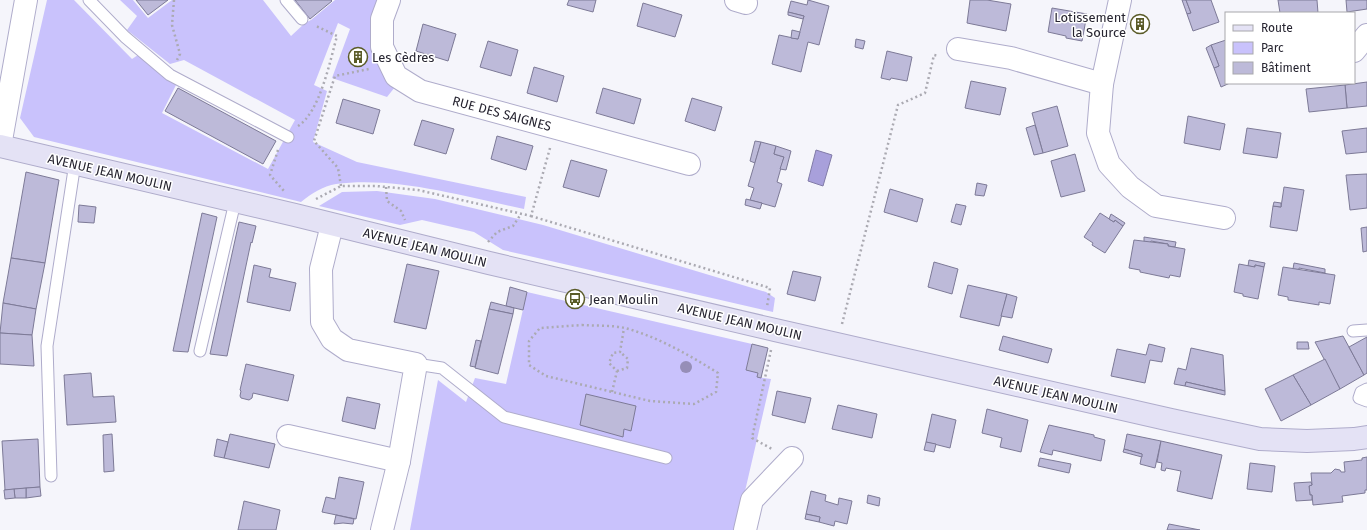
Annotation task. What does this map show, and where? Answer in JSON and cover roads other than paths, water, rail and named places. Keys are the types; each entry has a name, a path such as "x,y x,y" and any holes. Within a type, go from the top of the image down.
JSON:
{"main road":[{"name":"AVENUE JEAN MOULIN","path":"0,146 775,330 1260,439 1307,441 1367,437"}],"street":[{"path":"0,146 26,0"},
{"name":"RUE DES SAIGNES","path":"389,0 382,19 382,47 396,76 420,91 689,164"},
{"path":"1120,0 1102,84 1098,133 1109,164 1130,187 1156,206 1224,218"},
{"path":"1355,49 1367,35"},
{"path":"958,49 1011,58 1102,84"},
{"path":"332,225 321,269 322,322 332,339 348,350 416,364 399,461 382,530"},
{"path":"288,436 399,461"},
{"path":"745,530 752,500 792,458"}],"lane":[{"path":"89,0 125,37 170,75 286,136"},
{"path":"286,0 302,19"},
{"path":"51,476 46,346 75,163"},
{"path":"200,350 235,202"},
{"path":"1353,331 1367,330"},
{"path":"416,364 442,368 504,416 666,458"},
{"path":"1367,389 1361,392 1359,398 1367,402"}],"place":[{"name":"Lotissement la Source","path":"1140,24"},
{"name":"Les Cèdres","path":"358,57"},
{"name":"Jean Moulin","path":"575,299"}]}
